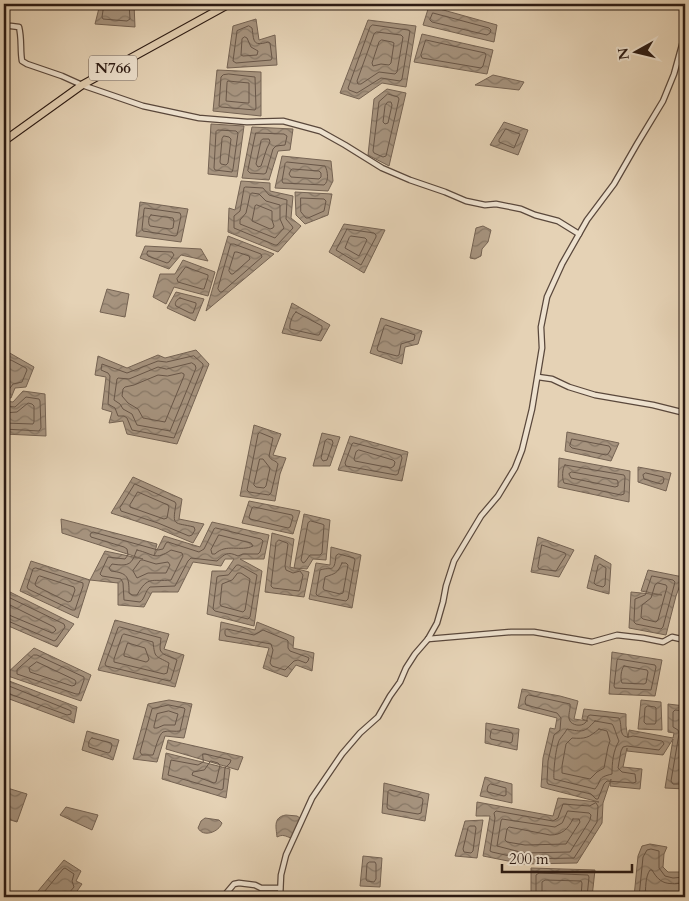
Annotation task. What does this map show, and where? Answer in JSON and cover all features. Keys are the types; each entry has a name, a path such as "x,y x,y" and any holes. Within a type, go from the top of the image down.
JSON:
{"highway":[{"name":"N766","path":"4,141 82,85 229,4"}],"street":[{"path":"4,26 19,27 22,62 82,85 143,106 199,118 247,122 283,121 304,126 320,131 345,144 382,168 410,180 466,201 521,209 558,221 579,234"},
{"path":"280,897 281,875 286,854 312,798 342,754 360,733 378,717 400,682 406,668 428,639 437,623 454,561 481,516 498,496 515,468 522,450 532,410 542,348 541,327 547,297 562,264 586,220 614,184 663,101 674,74 685,34"},
{"path":"538,377 595,395 653,405 685,413"},
{"path":"428,639 511,632 534,632 592,642 617,635 663,642 672,637 685,640"},
{"path":"222,897 234,884 239,883 261,888 280,888"}],"water":[{"path":"100,4 134,4 135,27 95,24"},
{"path":"429,6 497,25 494,42 423,25"},
{"path":"256,19 259,40 275,35 277,65 227,68 233,26"},
{"path":"368,20 416,26 406,87 382,83 359,99 340,93"},
{"path":"422,34 493,50 487,74 414,62"},
{"path":"217,70 261,72 261,116 213,111"},
{"path":"493,75 524,82 519,90 475,85"},
{"path":"387,89 406,93 389,166 368,155 374,99"},
{"path":"504,122 528,130 518,155 490,145"},
{"path":"211,124 244,126 237,177 208,174"},
{"path":"252,127 293,129 290,150 278,151 269,180 242,178"},
{"path":"282,156 331,161 333,181 328,191 275,188"},
{"path":"241,181 270,183 270,191 293,196 291,218 301,226 278,252 228,232 229,208 235,210"},
{"path":"295,192 332,194 328,215 305,224 296,215"},
{"path":"140,202 188,209 181,242 136,236"},
{"path":"344,224 385,230 364,273 329,252"},
{"path":"483,226 491,230 488,242 482,249 481,256 475,259 470,258 476,228"},
{"path":"228,236 274,254 206,311"},
{"path":"145,246 201,249 208,261 181,255 169,269 140,258"},
{"path":"183,260 215,272 208,296 174,287 166,304 153,297 160,274 175,274"},
{"path":"107,289 129,294 125,317 100,312"},
{"path":"176,292 204,299 195,321 167,308"},
{"path":"292,303 330,325 321,341 282,333"},
{"path":"381,318 422,331 418,344 405,347 402,364 370,353"},
{"path":"196,350 209,364 177,444 127,434 123,421 109,423 112,412 102,409 106,377 95,375 98,356 127,368 158,355 165,358"},
{"path":"8,352 34,367 26,387 15,388 11,398 4,397 4,361"},
{"path":"23,391 45,394 46,436 4,434 4,401 13,402"},
{"path":"254,425 281,434 273,455 286,458 280,474 275,501 240,496"},
{"path":"567,432 619,443 611,461 565,451"},
{"path":"322,433 340,437 330,466 313,466"},
{"path":"350,436 408,452 402,481 338,470"},
{"path":"559,458 630,471 629,502 558,487"},
{"path":"638,467 671,473 666,491 638,482"},
{"path":"133,477 182,499 179,519 204,524 193,543 157,528 111,513"},
{"path":"249,501 300,511 293,534 242,523"},
{"path":"304,514 330,520 326,560 313,559 307,569 294,568"},
{"path":"61,519 157,544 154,556 164,536 200,547 212,522 269,535 264,559 240,559 262,571 254,626 207,614 212,571 226,571 234,559 225,559 221,566 193,562 178,592 152,592 144,607 118,605 118,583 90,580 105,551 143,559 62,533"},
{"path":"272,533 294,539 290,567 309,572 304,597 265,592"},
{"path":"538,537 574,550 559,577 531,572"},
{"path":"331,547 361,555 352,608 309,599 316,563 330,565"},
{"path":"595,555 611,564 609,594 587,588"},
{"path":"31,561 90,580 78,618 20,591"},
{"path":"648,570 683,577 666,635 629,628 631,592 662,595 641,591"},
{"path":"4,589 74,624 57,647 4,624"},
{"path":"115,620 169,634 164,649 184,655 175,687 98,670"},
{"path":"221,622 255,630 257,622 294,637 293,648 314,653 312,671 296,665 287,677 263,668 269,648 219,640"},
{"path":"34,648 91,675 81,701 5,675"},
{"path":"612,652 662,660 655,696 609,694"},
{"path":"4,679 77,707 74,723 4,697"},
{"path":"522,689 578,701 574,719 588,721 582,719 584,709 626,714 628,738 629,730 673,738 674,733 668,732 668,704 685,706 685,789 665,788 673,739 663,755 627,751 627,748 623,767 642,769 640,789 610,786 611,779 603,803 602,823 577,863 523,864 483,856 490,816 476,816 477,802 553,816 558,798 599,802 541,787 543,758 550,728 555,729 557,718 518,708"},
{"path":"169,700 192,704 184,738 165,736 157,762 133,759 148,704"},
{"path":"641,700 661,702 662,730 638,729"},
{"path":"486,723 519,729 517,750 485,743"},
{"path":"87,731 119,740 113,760 82,750"},
{"path":"168,740 243,757 238,770 166,749"},
{"path":"166,753 230,769 226,798 162,779"},
{"path":"485,777 512,784 512,803 480,796"},
{"path":"384,783 429,794 425,821 382,813"},
{"path":"4,787 27,794 17,822 4,818"},
{"path":"66,807 98,815 92,830 60,815"},
{"path":"286,815 300,818 291,838 282,835 277,837 277,820"},
{"path":"205,818 219,820 222,823 218,829 211,833 203,833 198,828 201,821"},
{"path":"483,820 477,858 455,856 465,821"},
{"path":"650,844 667,847 664,854 663,867 668,872 685,872 685,897 634,897 638,856 642,846"},
{"path":"363,856 382,858 380,887 360,886"},
{"path":"64,860 81,871 76,881 82,884 73,897 33,897"},
{"path":"531,868 595,870 592,897 531,897"}]}
